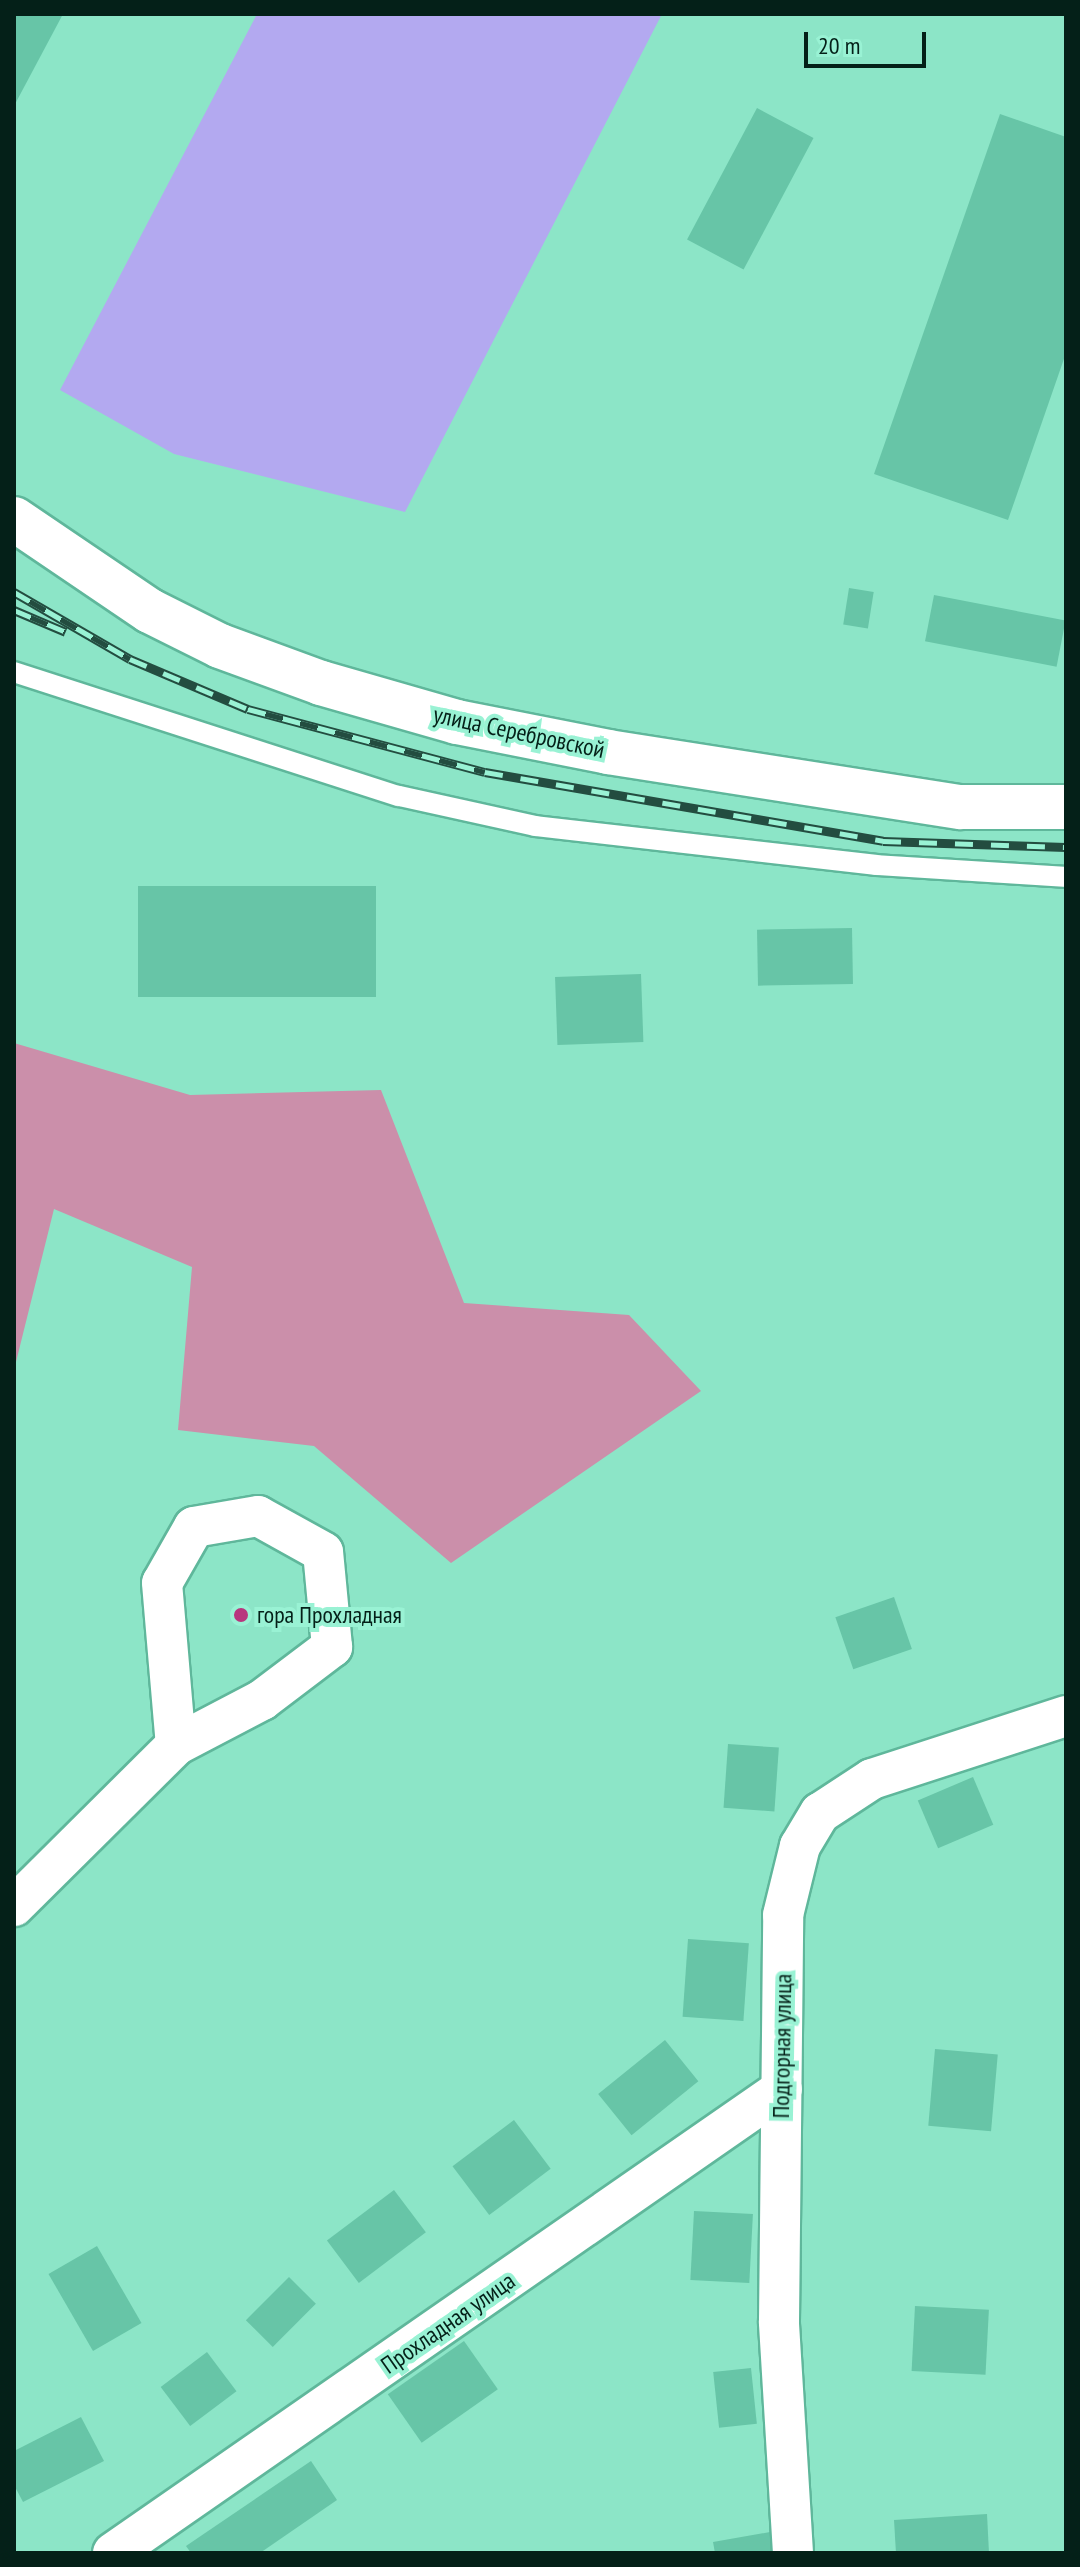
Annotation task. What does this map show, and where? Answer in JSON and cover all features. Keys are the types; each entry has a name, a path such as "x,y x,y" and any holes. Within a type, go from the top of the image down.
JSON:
{"street":[{"name":"улица Серебровской","path":"14,519 150,611 220,646 321,683 457,722 608,752 961,807 1066,807"},
{"path":"14,1906 176,1745 262,1700 332,1647 323,1552 258,1516 194,1527 162,1583 176,1745"},
{"name":"Подгорная улица","path":"793,2553 779,2321 783,1915 800,1846 820,1813 872,1779 1066,1716"},
{"name":"Прохладная улица","path":"113,2553 782,2089"}],"lane":[{"path":"14,672 399,796 535,826 876,865 1066,877"}],"shaded area":[{"path":"257,14 662,14 405,512 174,454 60,390"},
{"path":"14,1043 190,1095 381,1090 464,1303 629,1315 701,1391 451,1563 314,1446 178,1430 192,1267 54,1209 14,1370"}],"building":[{"path":"14,14 63,14 14,106"},
{"path":"757,108 814,138 744,270 687,240"},
{"path":"1000,114 1066,137 1066,353 1008,520 874,474"},
{"path":"849,588 874,592 868,628 843,625"},
{"path":"934,595 1066,621 1057,667 925,641"},
{"path":"138,886 376,886 376,997 138,997"},
{"path":"852,928 853,984 758,986 757,930"},
{"path":"641,974 643,1042 557,1045 555,977"},
{"path":"894,1597 912,1649 853,1669 835,1617"},
{"path":"728,1744 779,1748 774,1811 724,1808"},
{"path":"973,1777 993,1825 938,1848 918,1800"},
{"path":"688,1939 749,1943 743,2021 683,2017"},
{"path":"665,2040 698,2081 632,2135 598,2094"},
{"path":"935,2049 998,2054 991,2131 928,2126"},
{"path":"514,2120 551,2169 489,2215 453,2166"},
{"path":"394,2190 426,2232 359,2283 327,2241"},
{"path":"694,2211 753,2214 749,2283 690,2280"},
{"path":"97,2246 142,2323 93,2351 49,2274"},
{"path":"289,2277 316,2304 273,2347 246,2320"},
{"path":"915,2306 989,2310 985,2375 912,2371"},
{"path":"464,2341 498,2389 422,2443 388,2394"},
{"path":"207,2352 236,2391 190,2426 161,2387"},
{"path":"751,2368 757,2424 719,2428 713,2372"},
{"path":"81,2417 104,2461 23,2502 14,2485 14,2451"},
{"path":"311,2461 337,2500 260,2553 191,2553 186,2546"},
{"path":"987,2514 989,2553 896,2553 894,2520"},
{"path":"770,2532 774,2553 715,2553 713,2542"}],"railway":[{"path":"14,592 130,659 248,709 485,772 883,841 1066,847"},
{"path":"14,610 66,632"}],"place":[{"name":"гора Прохладная","path":"241,1615"}]}
